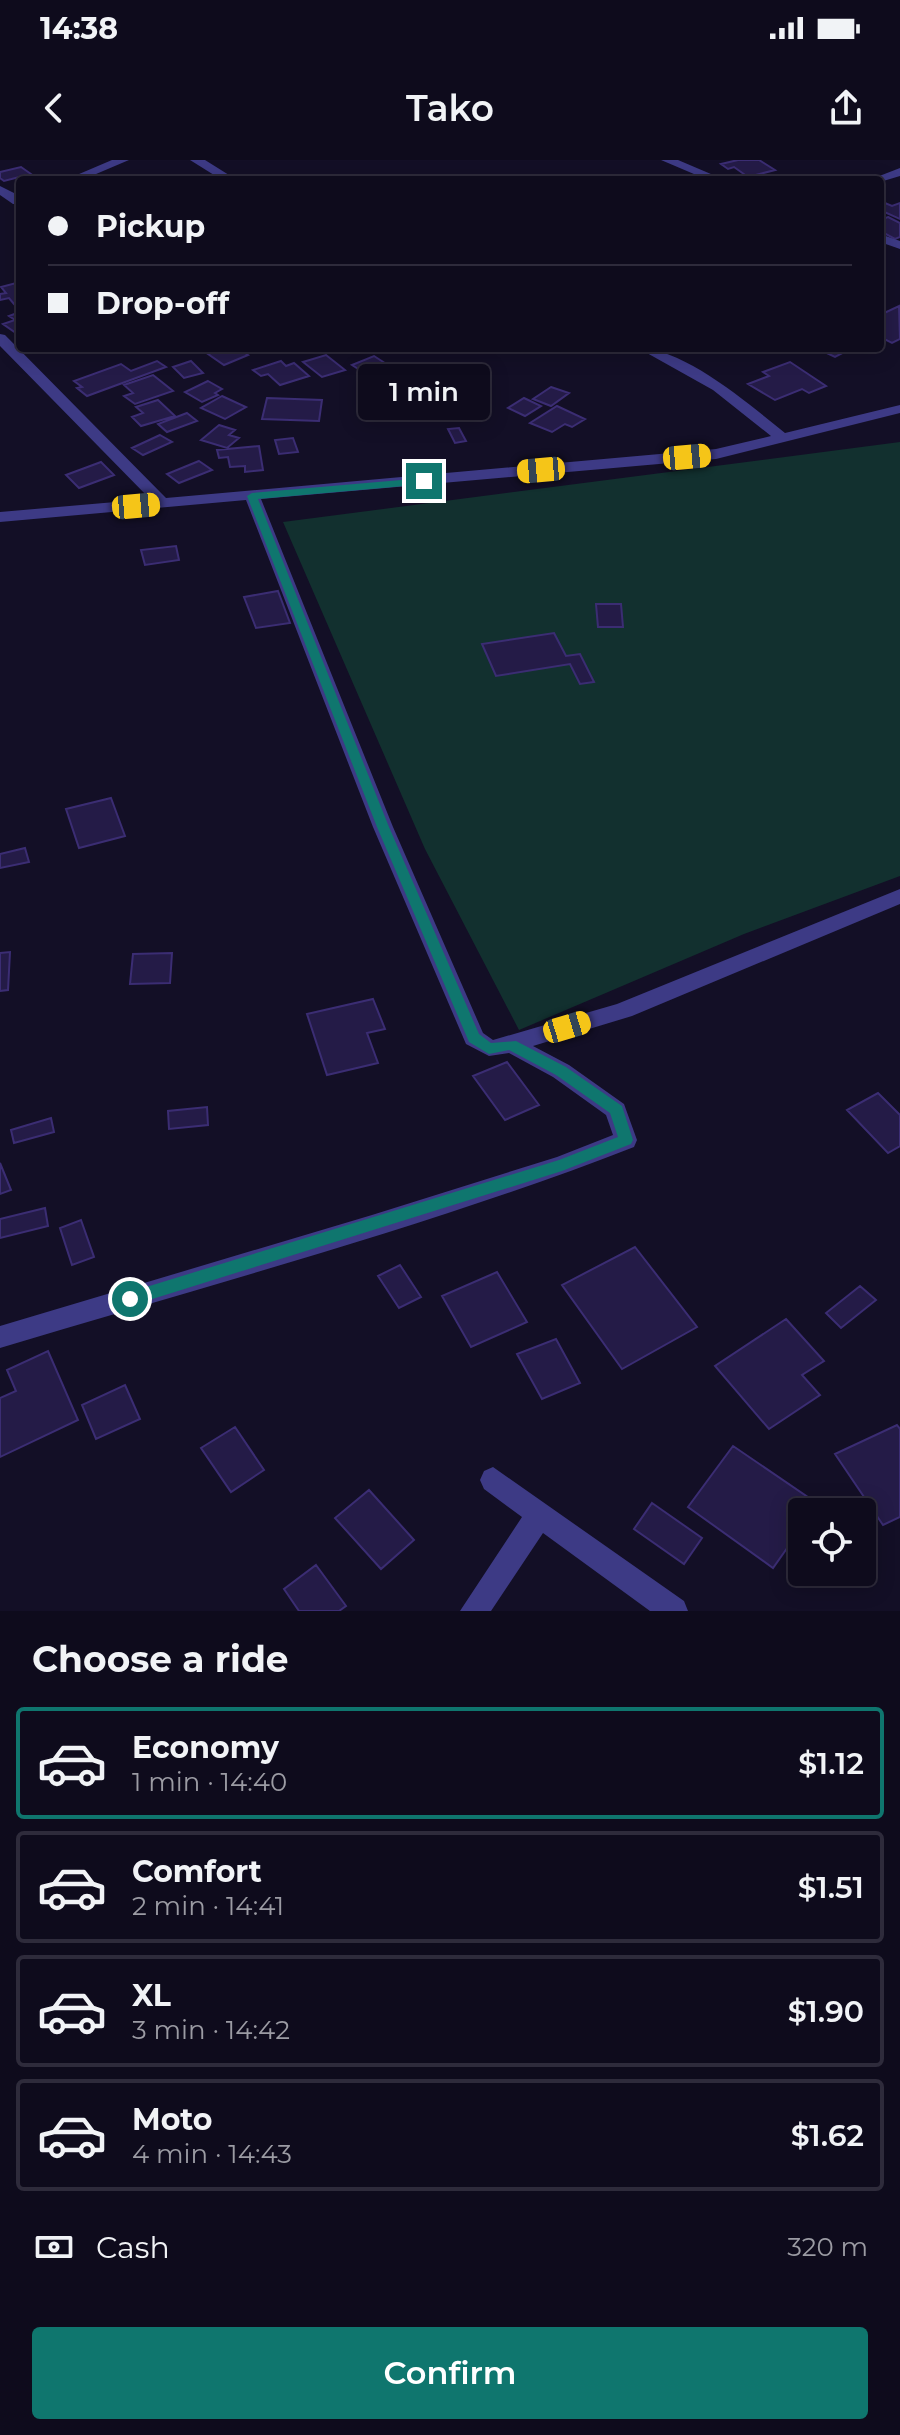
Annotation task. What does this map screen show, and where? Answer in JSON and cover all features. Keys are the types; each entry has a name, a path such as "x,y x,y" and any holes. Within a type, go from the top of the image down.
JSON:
{"street":[{"path":"81,176 123,160"},
{"path":"196,160 224,176"},
{"path":"667,160 709,176"},
{"path":"0,338 163,504"},
{"path":"652,352 718,387 784,439"},
{"path":"0,517 716,454 900,409"},
{"path":"252,496 383,827 474,1038 489,1048 624,1010 900,896"},
{"path":"0,1337 416,1211 562,1165 626,1140 616,1110 561,1071 511,1044"},
{"path":"493,1480 674,1611"},
{"path":"474,1611 540,1514"}],"green space":[{"path":"900,442 900,876 744,934 519,1030 425,849 283,522"}],"building":[{"path":"759,160 775,170 747,176 734,167 728,169 721,164"},
{"path":"21,167 31,174 4,181 0,178 0,172"},
{"path":"884,203 892,206 900,203 900,219 884,212"},
{"path":"888,217 900,223 900,237 895,239 884,233 884,218"},
{"path":"16,283 16,303 9,298 0,300 0,294 6,293 1,287"},
{"path":"899,306 900,339 892,343 884,339 884,313"},
{"path":"16,313 16,333 3,324 15,320 9,316"},
{"path":"243,352 248,355 224,365 208,354"},
{"path":"824,352 844,352 835,357"},
{"path":"326,355 345,370 322,377 303,362"},
{"path":"374,356 409,374 378,387 363,378 369,376 352,365"},
{"path":"157,361 166,367 87,396 74,381 121,364 131,371"},
{"path":"191,361 203,373 184,378 173,367"},
{"path":"281,361 286,366 294,363 309,376 280,385 268,374 261,376 253,370"},
{"path":"790,362 826,386 809,393 802,389 775,400 748,384 769,376 763,372"},
{"path":"153,375 173,391 135,404 124,396 133,393 124,385"},
{"path":"208,381 222,389 215,393 218,395 202,402 185,392"},
{"path":"410,381 417,389 393,394 386,386"},
{"path":"551,387 569,393 551,406 533,399"},
{"path":"436,391 453,410 428,416 421,408 413,409 403,398"},
{"path":"222,396 246,407 225,419 201,408"},
{"path":"267,398 322,400 319,421 262,419"},
{"path":"524,398 541,406 525,416 508,408"},
{"path":"158,400 175,416 141,426 132,417 143,413 136,407"},
{"path":"557,406 585,419 572,427 565,424 552,432 530,423"},
{"path":"187,413 197,421 167,432 158,424"},
{"path":"219,425 235,430 229,435 239,438 227,448 201,440"},
{"path":"459,428 466,441 455,443 448,429"},
{"path":"160,435 172,442 143,455 132,448"},
{"path":"293,438 298,452 279,454 275,440"},
{"path":"259,446 263,470 245,472 245,466 230,467 228,457 219,458 217,450"},
{"path":"199,461 212,470 179,483 167,474"},
{"path":"101,462 114,475 79,488 66,475"},
{"path":"176,546 179,560 145,565 141,550"},
{"path":"278,591 290,623 256,628 244,597"},
{"path":"596,604 621,604 623,627 598,627"},
{"path":"554,633 566,656 580,654 594,682 580,684 570,664 496,676 482,644"},
{"path":"111,798 125,836 79,848 66,809"},
{"path":"25,848 29,862 0,868 0,854"},
{"path":"10,952 8,990 0,991 0,953"},
{"path":"172,953 170,983 130,984 133,954"},
{"path":"373,999 385,1029 367,1033 378,1063 327,1075 307,1014"},
{"path":"507,1062 539,1105 505,1120 473,1076"},
{"path":"878,1093 900,1115 900,1146 888,1153 847,1110"},
{"path":"207,1107 208,1125 169,1129 168,1111"},
{"path":"51,1118 54,1132 14,1143 11,1130"},
{"path":"0,1163 11,1190 0,1194"},
{"path":"45,1208 48,1226 0,1238 0,1219"},
{"path":"81,1220 94,1257 72,1265 60,1228"},
{"path":"635,1247 697,1327 622,1369 562,1285"},
{"path":"400,1265 421,1297 399,1308 378,1276"},
{"path":"497,1272 527,1322 471,1347 442,1296"},
{"path":"860,1286 876,1300 841,1328 826,1313"},
{"path":"786,1319 824,1361 802,1375 820,1395 769,1429 715,1366"},
{"path":"556,1339 580,1383 542,1399 517,1354"},
{"path":"48,1351 78,1420 0,1457 0,1398 16,1391 7,1370"},
{"path":"125,1385 140,1419 96,1439 82,1405"},
{"path":"897,1425 900,1429 900,1517 883,1525 876,1515 876,1498 865,1498 835,1454"},
{"path":"235,1427 264,1470 231,1492 201,1448"},
{"path":"733,1446 809,1498 788,1498 788,1547 773,1568 688,1507"},
{"path":"369,1490 414,1540 381,1569 335,1518"},
{"path":"652,1503 702,1538 684,1564 634,1529"},
{"path":"316,1565 346,1606 339,1611 299,1611 284,1589"}],"route":[{"path":"130,1299 562,1165 626,1140 616,1110 561,1071 511,1044 489,1048 474,1038 383,827 252,496 424,481"}]}
